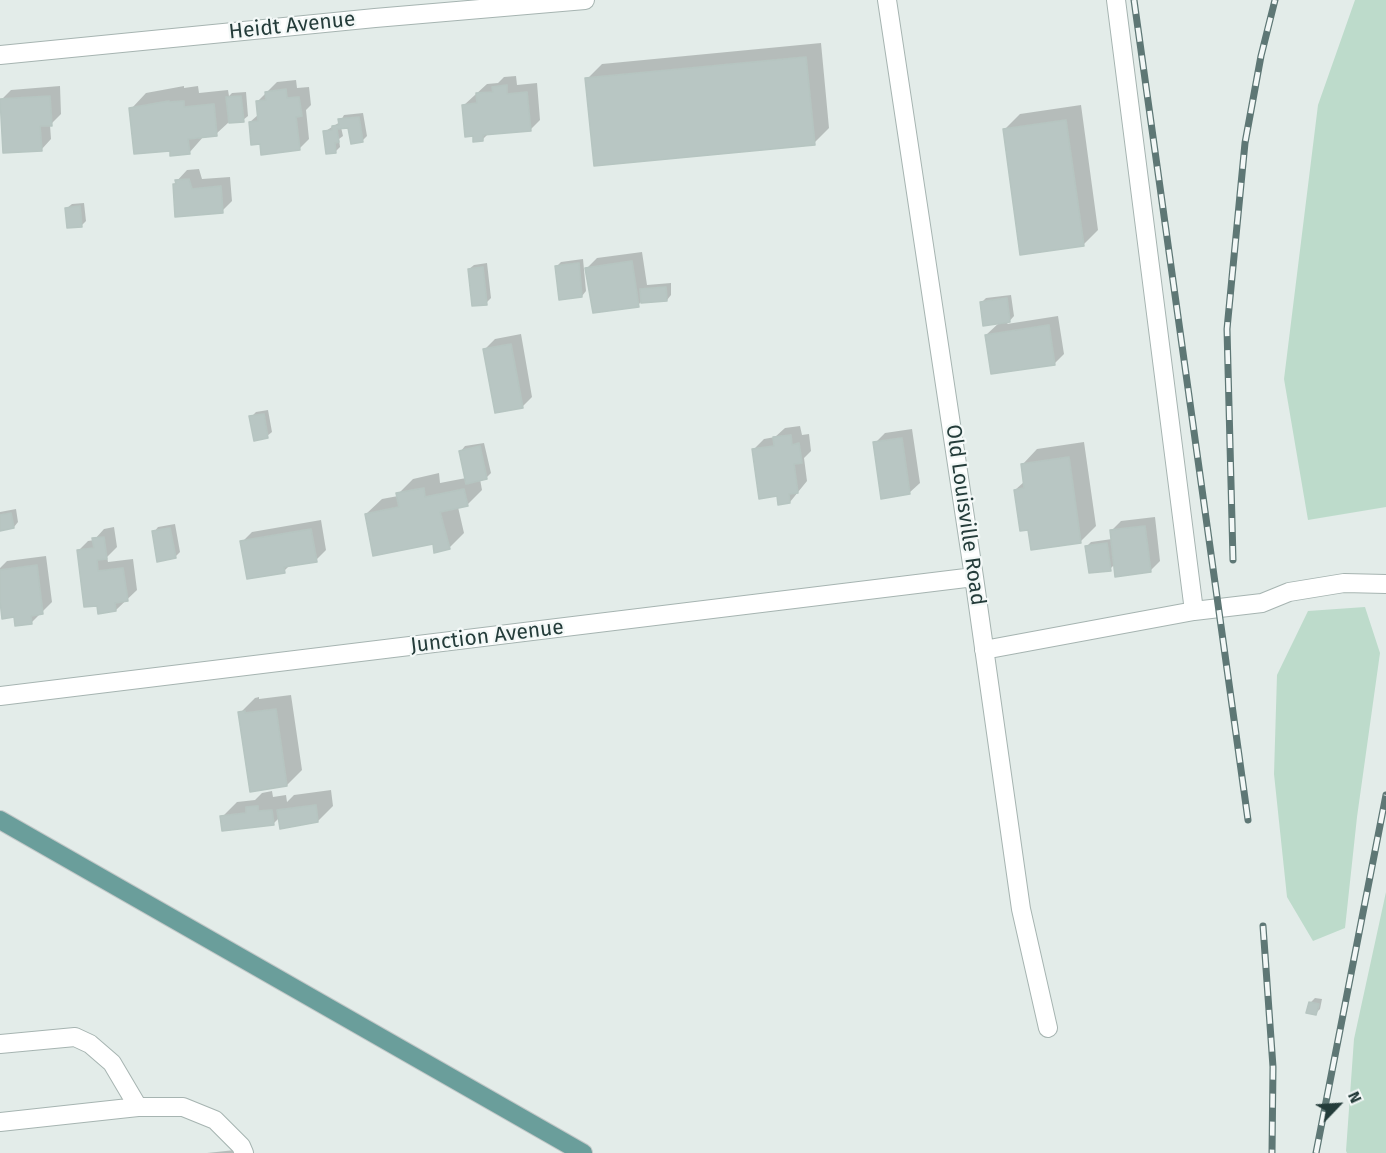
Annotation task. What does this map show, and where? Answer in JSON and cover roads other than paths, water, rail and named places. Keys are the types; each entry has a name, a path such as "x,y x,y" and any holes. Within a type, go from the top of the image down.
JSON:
{"main road":[{"path":"0,820 583,1153"}],"street":[{"name":"Heidt Avenue","path":"0,54 585,0"},
{"name":"Old Louisville Road","path":"887,0 974,577 1021,909 1048,1028"},
{"path":"1116,0 1194,611"},
{"name":"Junction Avenue","path":"0,696 974,577"},
{"path":"984,650 1194,611 1262,603 1289,592 1344,583 1386,584"},
{"path":"0,1044 75,1037 90,1044 112,1063 138,1107"},
{"path":"0,1122 138,1107 183,1107 215,1120 241,1146 244,1153"}],"railway":[{"path":"1134,0 1248,820"},
{"path":"1233,560 1227,329 1245,143 1261,56 1275,0"},
{"path":"1316,1153 1386,795"},
{"path":"1263,926 1273,1067 1272,1153"}]}
